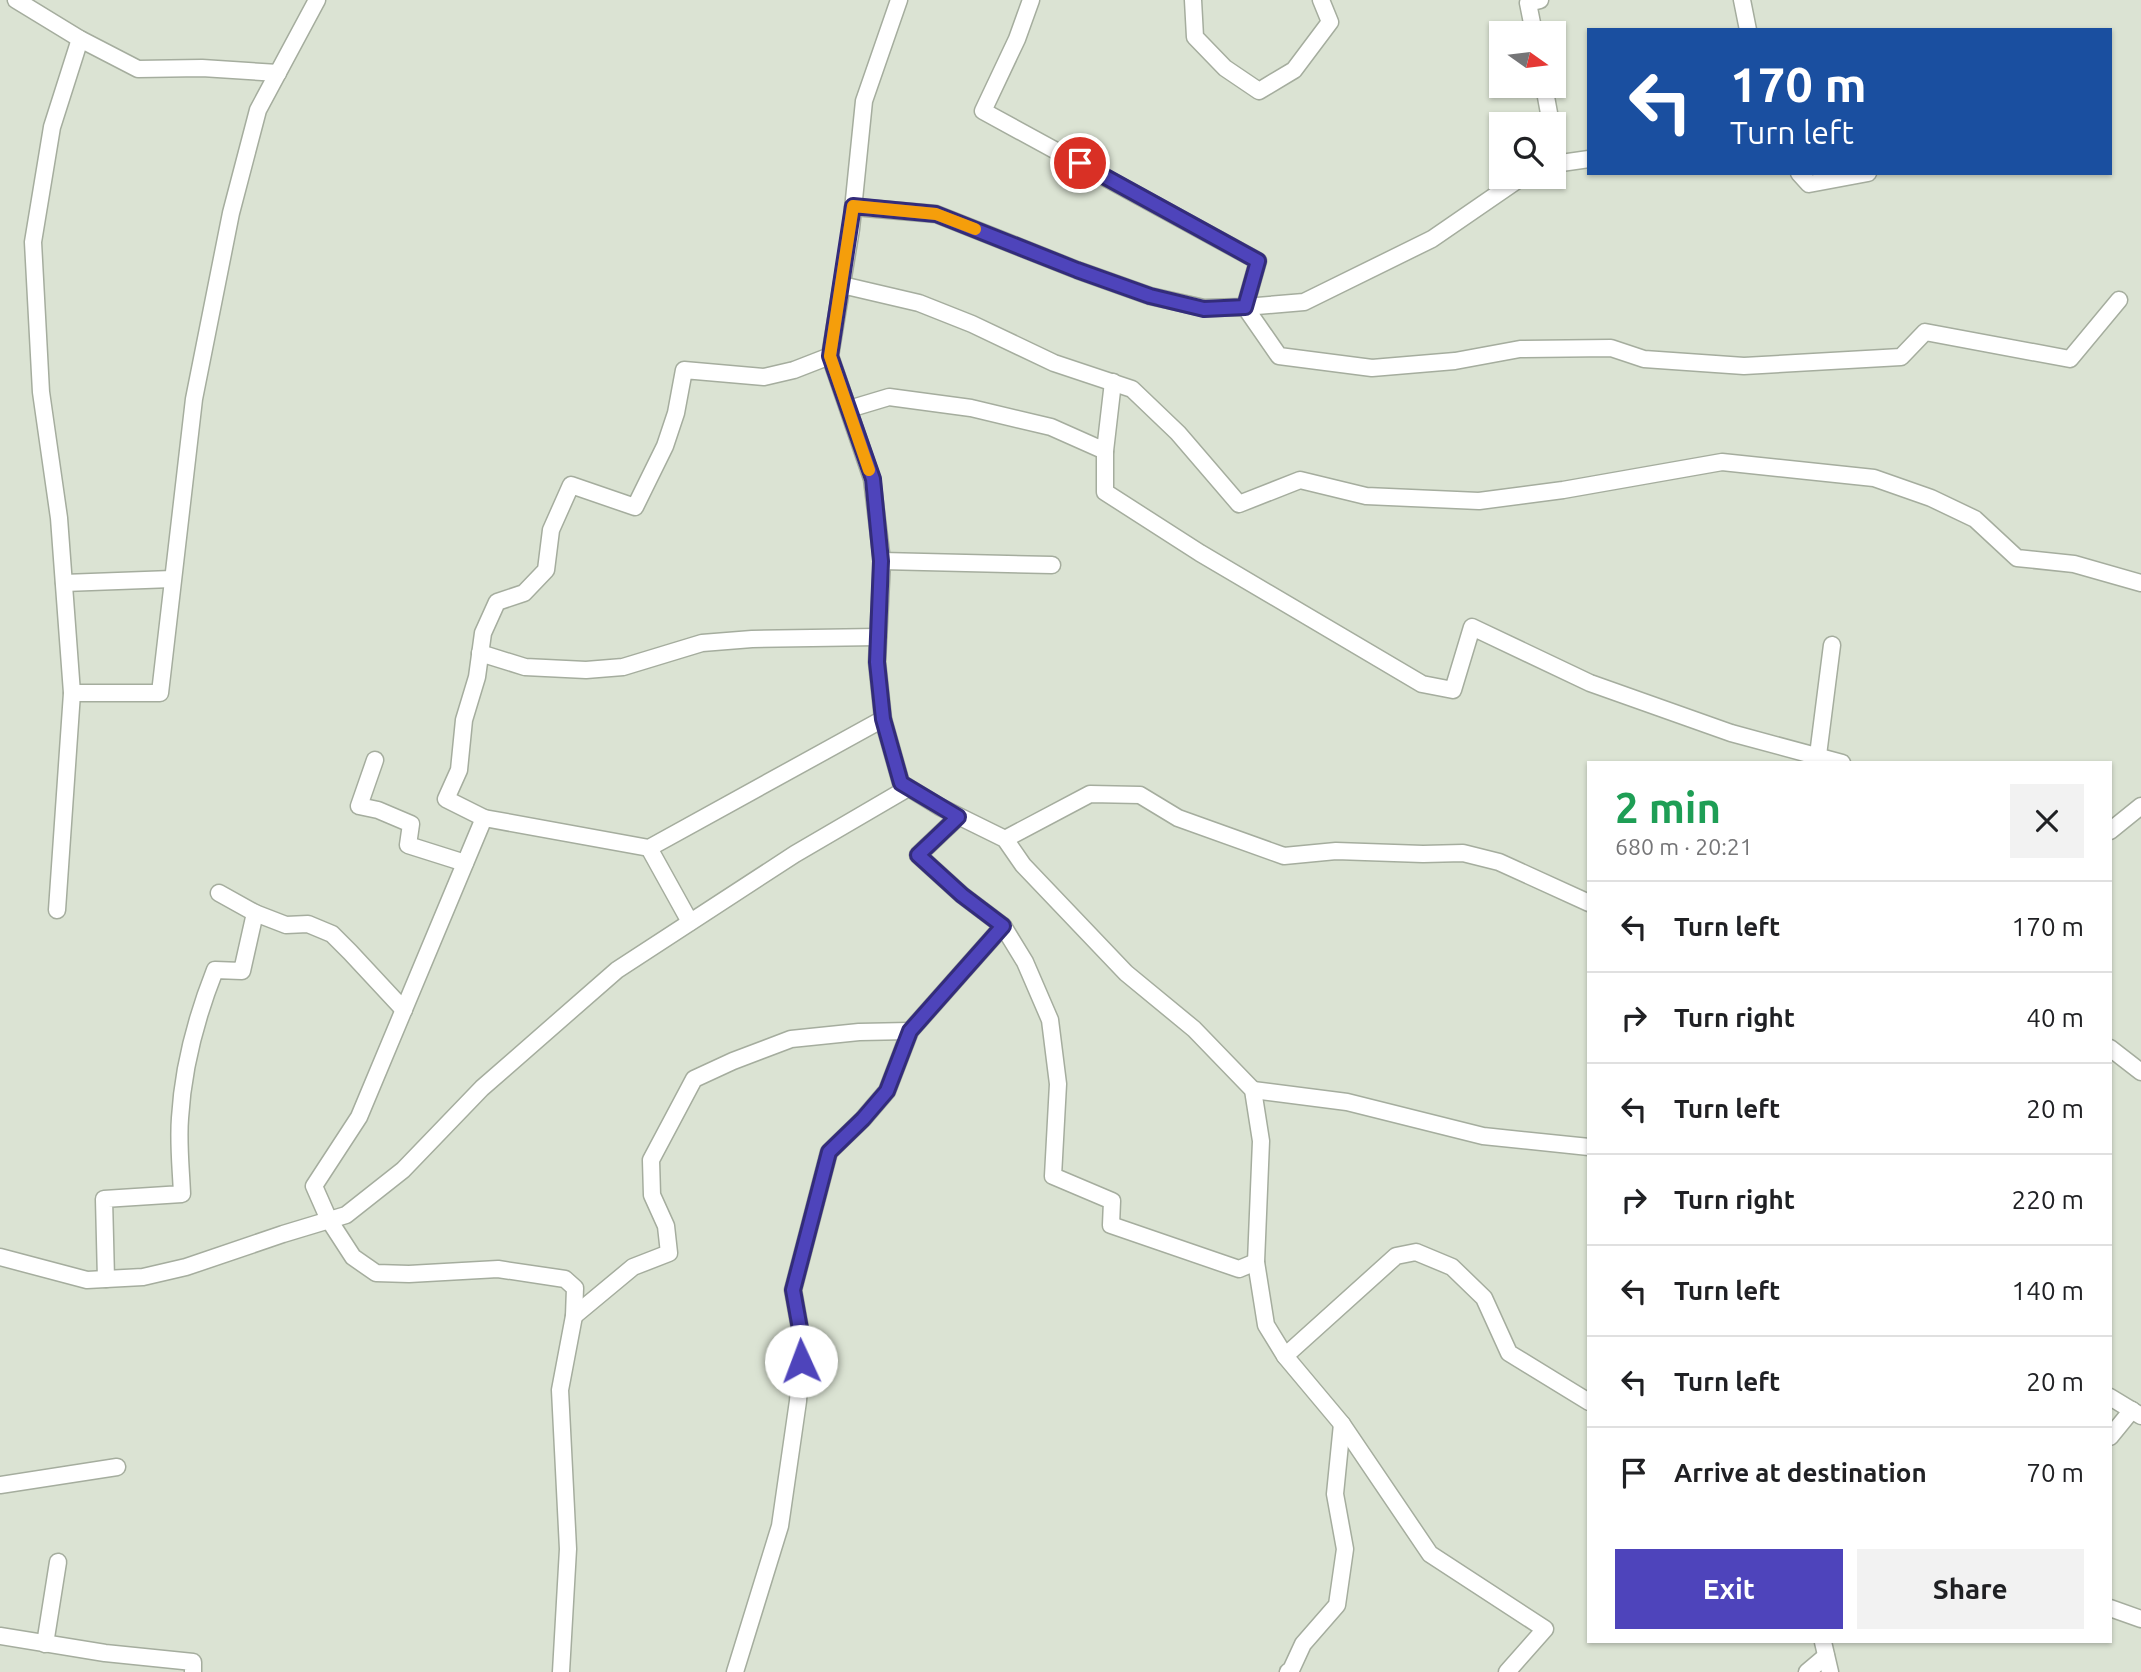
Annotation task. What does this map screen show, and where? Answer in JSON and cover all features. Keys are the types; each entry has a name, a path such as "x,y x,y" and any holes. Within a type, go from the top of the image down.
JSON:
{"street":[{"path":"16,0 80,40 138,69 202,68 278,73"},
{"path":"72,693 160,693 194,399 231,213 258,110 317,0"},
{"path":"899,0 864,102 853,206 830,356 873,479 881,561 877,662 883,719 901,783 958,817 1005,839 1023,865 1126,973 1194,1029 1253,1090 1261,1141 1255,1262 1266,1325 1285,1356 1342,1424 1430,1554 1545,1629 1507,1672"},
{"path":"1031,0 1017,39 983,111 1258,261 1245,307"},
{"path":"1193,0 1195,37 1225,68 1259,91 1294,70 1330,22 1321,0"},
{"path":"1532,21 1528,3 1540,0"},
{"path":"1742,0 1748,28"},
{"path":"57,910 72,693 59,518 41,392 33,242 52,127 80,40"},
{"path":"1566,162 1587,159"},
{"path":"1801,175 1809,184 1857,175"},
{"path":"853,206 936,214 1150,296 1204,309 1304,302 1432,239 1505,189"},
{"path":"842,285 919,303 972,324 1054,363 1132,389 1169,424 1238,504 1300,480 1366,496 1479,501 1722,462 1874,478 1931,498 1975,519 2017,558 2074,564 2141,583"},
{"path":"1245,307 1279,356 1372,368 1455,361 1520,349 1611,348 1644,359 1744,366 1901,358 1925,332 2070,359 2119,300"},
{"path":"830,356 794,370 764,377 684,370 677,413 665,446 635,507 570,485 551,530 546,570 524,593 497,602 483,633 477,677 464,720 458,770 446,799 484,818 649,848 883,719"},
{"path":"1113,382 1105,451 1105,492 1200,553 1422,684 1453,690 1472,627 1590,683 1731,733 1818,760 1832,645"},
{"path":"849,409 889,397 971,408 1051,428 1105,451"},
{"path":"881,561 1052,565"},
{"path":"64,583 172,579"},
{"path":"480,653 525,667 586,670 623,667 702,643 752,639 878,637"},
{"path":"375,760 359,806 378,810 411,824 408,845 465,863"},
{"path":"0,1257 87,1280 143,1277 186,1267 346,1215 403,1170 482,1088 617,970 795,854 908,788"},
{"path":"1005,839 1090,794 1140,795 1178,818 1284,856 1336,851 1463,853 1499,862 1587,902"},
{"path":"2112,829 2141,806"},
{"path":"958,817 918,855 962,895 1003,926 1025,962 1049,1020 1058,1084 1053,1177 1112,1201 1111,1225 1239,1269 1255,1262"},
{"path":"484,818 359,1116 314,1186 329,1220 353,1257 376,1273 498,1269 565,1279 575,1287 574,1316 560,1390 568,1549 561,1672"},
{"path":"649,848 690,922"},
{"path":"219,893 255,913 286,925 308,924 332,934 404,1010"},
{"path":"106,1279 104,1199 182,1194 180,1119 186,1060 202,1002 215,970 242,971 255,913"},
{"path":"735,1672 780,1526 798,1401 802,1340 793,1290 829,1152 887,1091 910,1031 1003,926"},
{"path":"574,1316 633,1267 669,1253 666,1226 652,1195 651,1160 694,1079 791,1039 859,1032 910,1031"},
{"path":"2112,1050 2141,1072"},
{"path":"1253,1090 1348,1102 1483,1136 1587,1147"},
{"path":"1285,1356 1396,1256 1416,1252 1452,1267 1484,1298 1509,1353 1587,1401"},
{"path":"2112,1398 2136,1413 2112,1435"},
{"path":"1288,1672 1292,1670 1303,1644 1337,1605 1345,1549 1335,1494 1342,1424"},
{"path":"0,1485 117,1467"},
{"path":"45,1644 58,1562"},
{"path":"2112,1609 2141,1619"},
{"path":"0,1636 104,1653 193,1662 193,1672"},
{"path":"1807,1672 1826,1656"}],"slow traffic":[{"path":"869,470 830,356 853,206 936,214 975,229"}],"route":[{"path":"801,1361 802,1340 793,1290 829,1152 887,1091 910,1031 1003,926 962,895 918,855 958,817 901,783 883,719 877,662 881,561 873,479 830,356 853,206 936,214 1150,296 1204,309 1245,307 1258,261 1080,163"}]}
